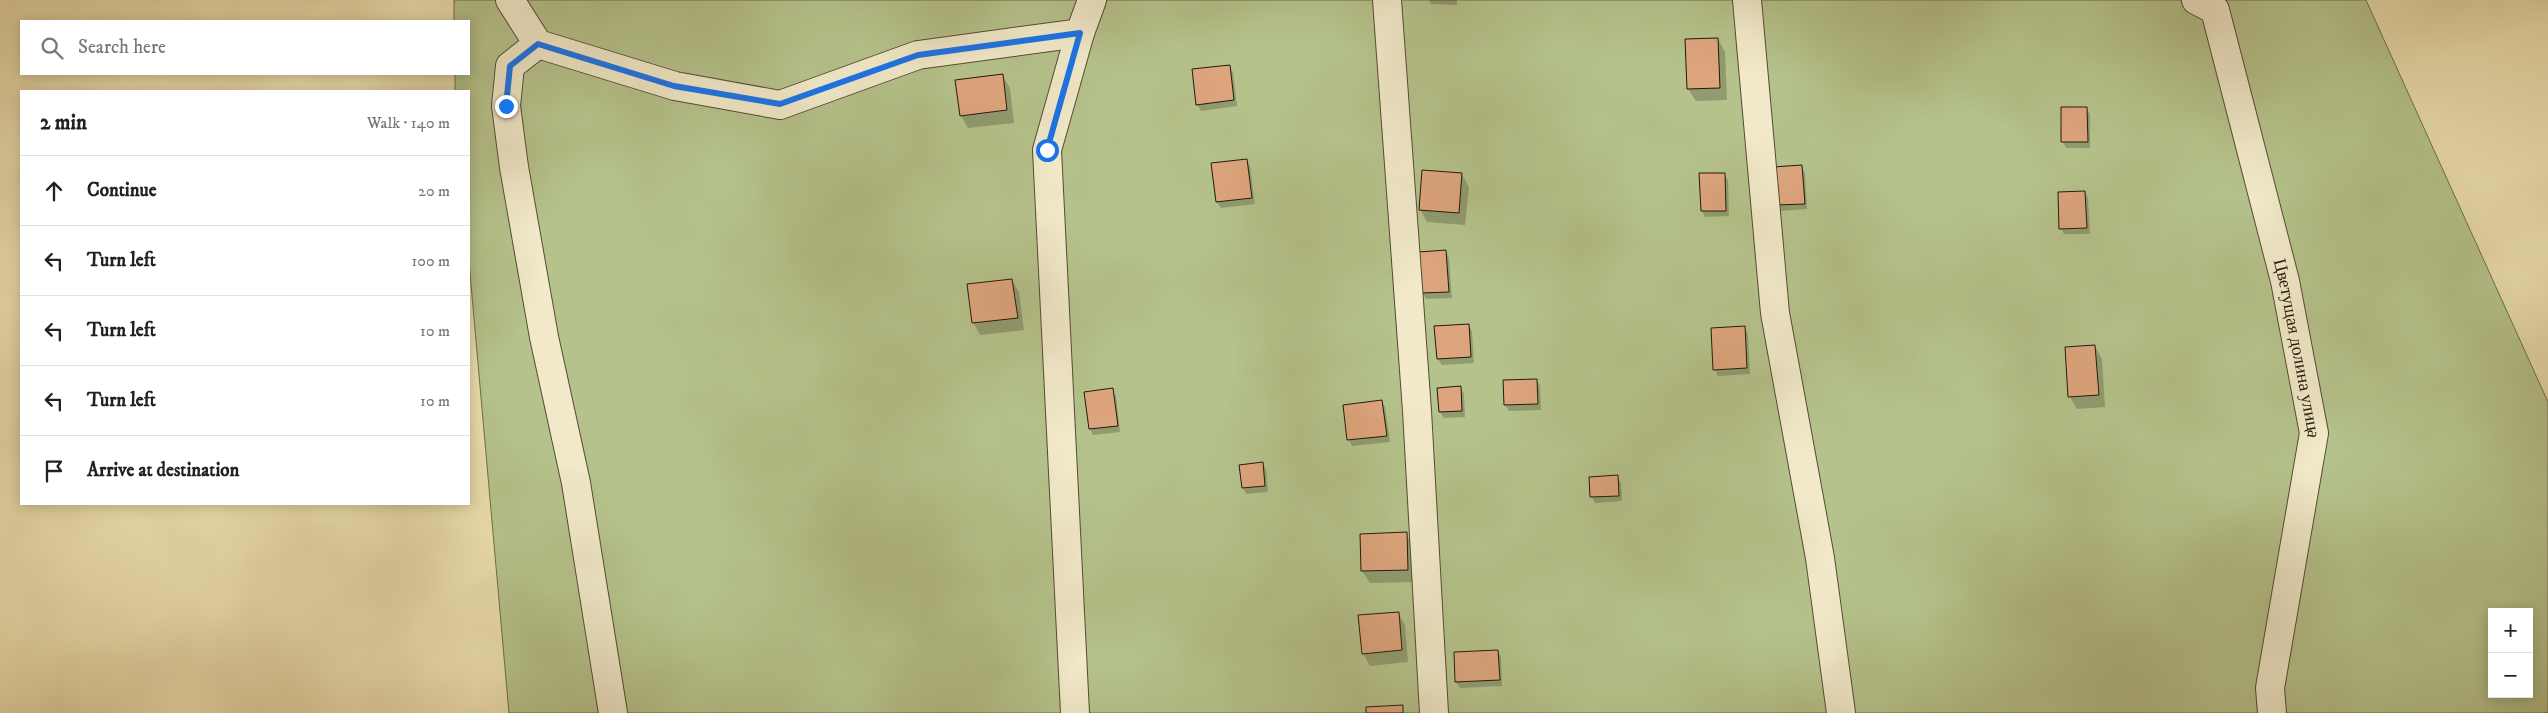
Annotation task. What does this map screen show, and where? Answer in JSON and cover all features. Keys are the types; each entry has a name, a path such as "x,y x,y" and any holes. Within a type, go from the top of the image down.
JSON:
{"street":[{"path":"510,0 538,44 674,86 780,104 918,55 1080,33"},
{"path":"1075,713 1047,150 1080,33 1092,0"},
{"path":"1388,0 1417,411 1434,713"},
{"path":"1747,0 1775,314 1820,558 1841,713"},
{"name":"Цветущая долина улица","path":"2196,0 2215,10 2285,281 2314,433 2270,688 2272,713"},
{"path":"538,44 510,66 506,106 544,337 576,483 614,713"}],"green space":[{"path":"454,0 2366,0 2548,402 2548,713 509,713 470,273 470,90 455,90 455,75 470,75 470,20 454,20"}],"building":[{"path":"1718,38 1720,88 1687,89 1685,39"},
{"path":"1230,65 1234,100 1196,105 1192,69"},
{"path":"1003,74 1007,110 960,116 955,80"},
{"path":"2061,107 2087,107 2088,142 2061,142"},
{"path":"1247,159 1252,198 1216,202 1211,163"},
{"path":"1802,165 1805,204 1776,205 1773,167"},
{"path":"1422,170 1462,173 1459,213 1419,210"},
{"path":"1699,173 1725,173 1726,211 1701,211"},
{"path":"2085,191 2087,228 2059,229 2058,192"},
{"path":"1446,250 1449,292 1421,293 1419,252"},
{"path":"1012,279 1018,318 972,323 967,284"},
{"path":"1469,324 1471,357 1437,359 1434,326"},
{"path":"1745,326 1747,368 1713,370 1711,328"},
{"path":"2095,345 2099,395 2068,397 2065,347"},
{"path":"1537,379 1538,404 1504,405 1503,380"},
{"path":"1461,386 1462,411 1439,412 1437,388"},
{"path":"1113,388 1118,426 1089,429 1084,392"},
{"path":"1382,400 1387,436 1347,440 1343,405"},
{"path":"1263,462 1265,486 1242,488 1239,465"},
{"path":"1618,475 1619,496 1590,497 1589,477"},
{"path":"1407,532 1408,570 1361,571 1360,534"},
{"path":"1399,612 1402,650 1362,654 1358,615"},
{"path":"1498,650 1500,680 1455,682 1454,652"},
{"path":"1403,705 1403,713 1366,713 1366,707"}],"route":[{"path":"506,106 510,66 538,44 674,86 780,104 918,55 1080,33 1047,150"}]}
